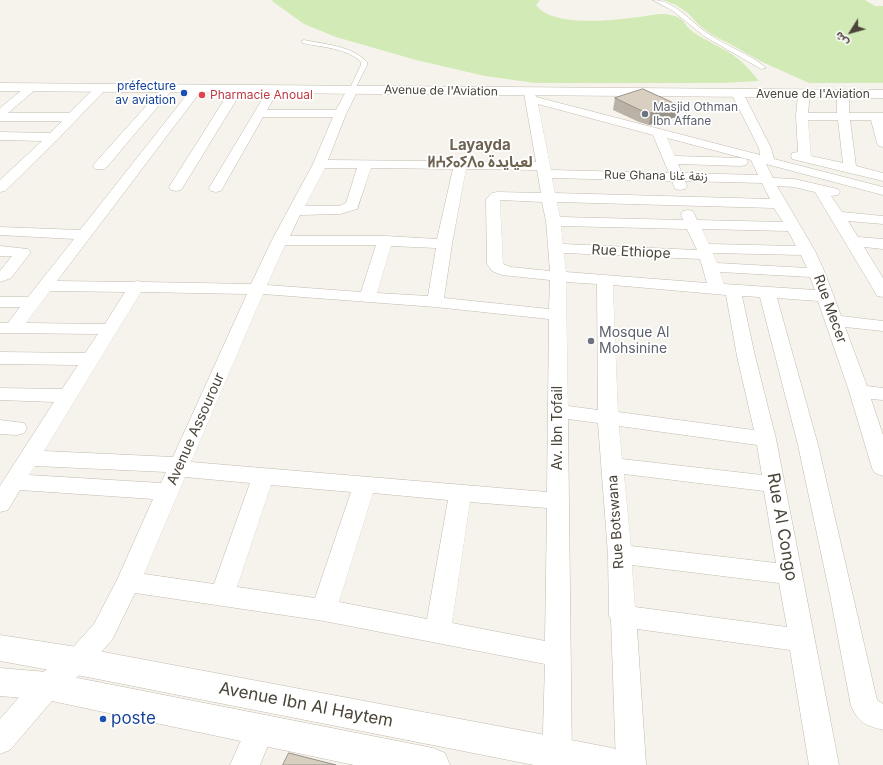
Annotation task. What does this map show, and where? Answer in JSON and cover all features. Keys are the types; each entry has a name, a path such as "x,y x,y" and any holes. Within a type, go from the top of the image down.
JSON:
{"street":[{"name":"Avenue de l'Aviation","path":"0,87 352,90 531,96 737,93 883,94"},
{"path":"0,116 32,87"},
{"path":"0,188 101,88"},
{"path":"100,166 168,88"},
{"path":"7,328 33,302 197,89"},
{"path":"176,187 237,89"},
{"path":"216,188 273,90"},
{"name":"Avenue Assourour","path":"0,740 47,686 77,661 103,632 128,582 257,289 280,240 320,164 340,114 352,90"},
{"name":"Rue Mecer","path":"737,93 762,157 767,180 779,204 807,251 817,274 859,391 883,468"},
{"path":"804,94 802,116 805,157"},
{"path":"843,94 843,116 850,169"},
{"path":"531,96 658,132 762,157 883,192"},
{"name":"Av. Ibn Tofail","path":"531,96 553,221 558,276 558,654 556,759"},
{"path":"259,113 340,114"},
{"path":"0,116 71,117"},
{"path":"802,116 880,117 883,143"},
{"name":"Rue Al Congo","path":"658,132 677,176 691,223 725,290 746,356 766,439 824,765"},
{"path":"0,136 53,137"},
{"path":"670,160 805,157 883,177"},
{"name":"Rue Ghana زنقة غانا","path":"320,164 460,166 767,180 794,183 883,202"},
{"path":"295,211 340,210 348,208 353,203 365,165"},
{"path":"435,302 444,244 460,166"},
{"path":"0,169 18,170"},
{"path":"820,189 853,241 876,267 883,292"},
{"path":"779,204 549,198 502,195 494,197 495,264 498,268 508,272 725,290 824,296"},
{"path":"837,216 883,220"},
{"path":"553,221 691,223 792,227"},
{"path":"0,231 84,235"},
{"path":"280,240 385,241 444,244"},
{"path":"368,296 385,241"},
{"path":"853,241 883,244"},
{"name":"Rue Ethiope","path":"556,248 707,257"},
{"path":"0,251 23,252 5,274 0,277"},
{"path":"707,257 807,251"},
{"path":"707,257 817,274"},
{"name":"Rue Botswana","path":"604,279 608,418 620,554 622,616 631,765"},
{"path":"45,286 137,286 197,289 257,289 368,296 558,315"},
{"path":"0,504 137,286"},
{"path":"767,292 808,445 842,595 865,706 872,714 883,717"},
{"path":"0,302 33,302"},
{"path":"834,320 883,326"},
{"path":"7,328 110,329"},
{"path":"0,358 91,359"},
{"path":"859,391 883,394"},
{"path":"0,394 68,396"},
{"path":"559,411 766,439"},
{"path":"29,458 179,467 263,477 558,501"},
{"path":"612,465 774,484"},
{"path":"222,596 263,477"},
{"path":"14,482 168,492"},
{"path":"324,610 364,486"},
{"path":"438,632 460,493"},
{"path":"620,554 789,574"},
{"path":"128,582 324,610 558,654"},
{"path":"622,616 802,640"},
{"name":"Avenue Ibn Al Haytem","path":"0,648 77,661 556,759 612,765"},
{"path":"0,682 47,686 261,728 418,764"},
{"path":"246,765 261,728"}],"lane":[{"path":"655,0 676,10 706,35 763,68"},
{"path":"304,42 351,53 362,58 364,65 352,90"}],"green space":[{"path":"540,0 536,5 544,12 569,20 584,21 600,21 666,14 679,18 693,32 733,55 747,67 759,81 721,83 535,83 485,76 416,60 336,37 304,24 272,1"},
{"path":"663,0 865,0 875,6 883,6 883,83 809,83 760,61 712,35 699,25 688,13 676,5"}],"building":[{"path":"643,89 678,105 651,113 640,110 615,98"},
{"path":"289,753 336,765 283,765"}],"place":[{"name":"préfecture av aviation","path":"184,93"},
{"name":"Pharmacie Anoual","path":"202,95"},
{"name":"Masjid Othman Ibn Affane","path":"645,114"},
{"name":"Mosque Al Mohsinine","path":"591,341"},
{"name":"poste","path":"103,719"}],"district":[{"name":"Layayda ⵍⵄⵢⴰⵢⴷⴰ لعيايدة","path":"480,154"}]}
